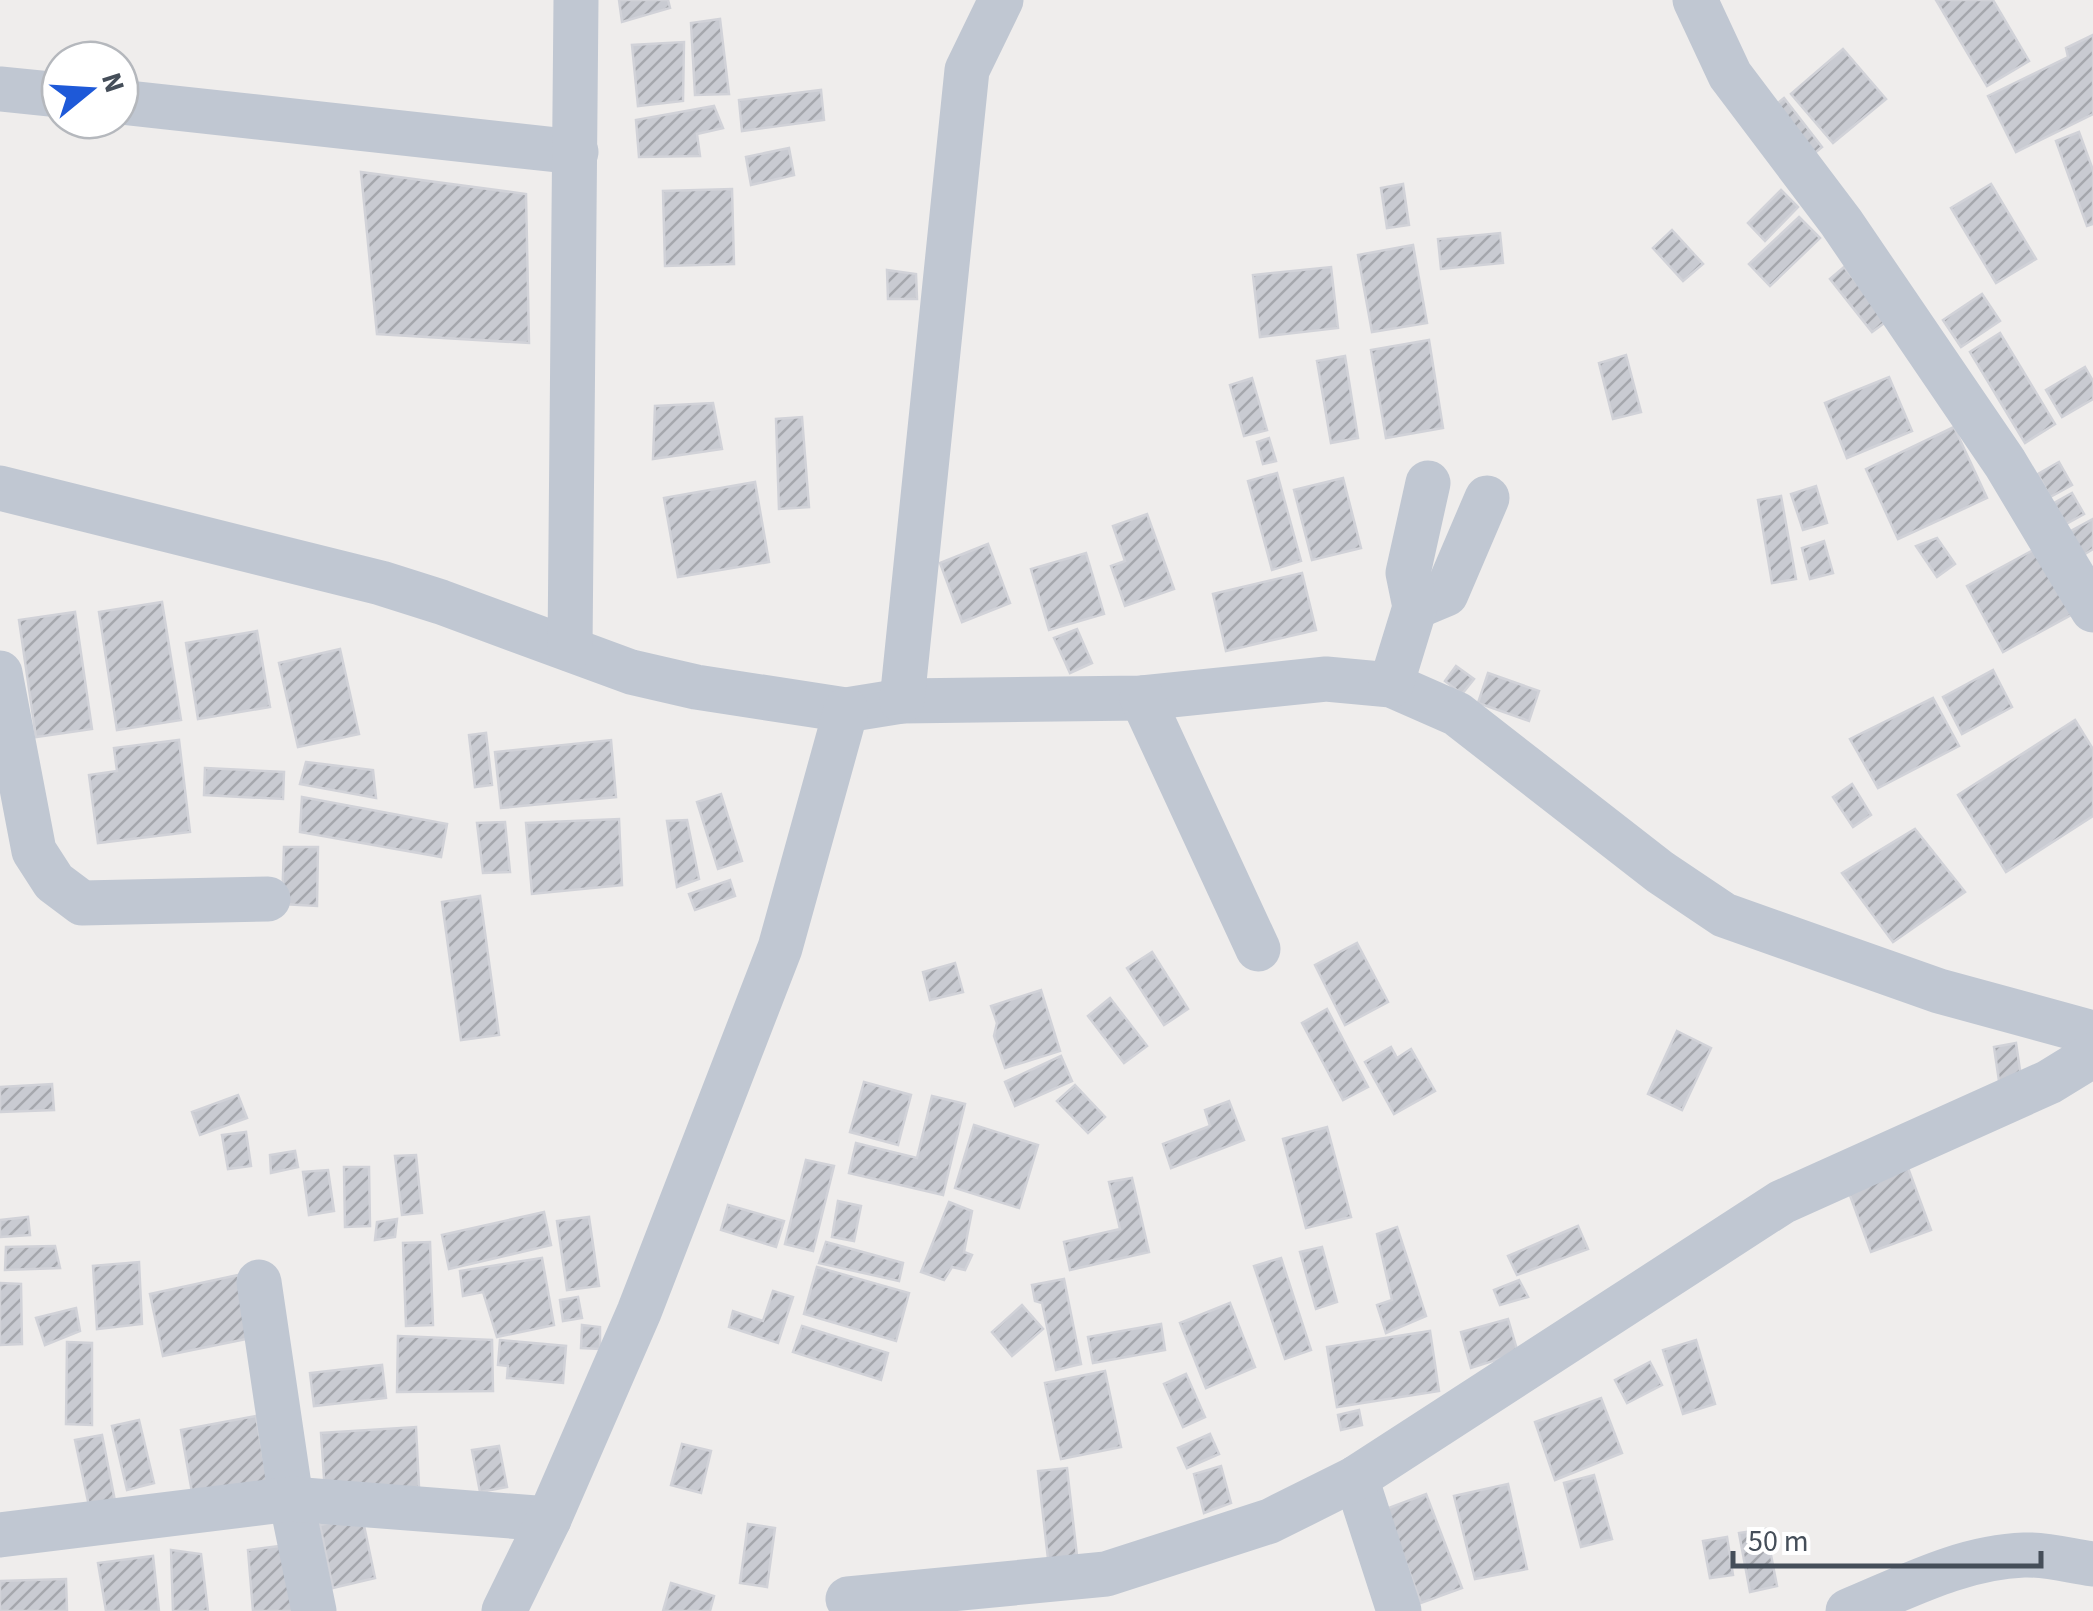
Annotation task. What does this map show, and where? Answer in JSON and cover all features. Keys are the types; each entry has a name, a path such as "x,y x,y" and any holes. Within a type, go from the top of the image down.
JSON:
{"street":[{"path":"570,649 576,0"},
{"path":"902,700 968,70 1002,0"},
{"path":"1695,0 1730,75 1842,222 2005,462 2093,610"},
{"path":"0,89 40,94"},
{"path":"140,104 576,152"},
{"path":"1391,686 1415,608 1408,573 1428,482"},
{"path":"0,488 380,583 631,672 696,687 846,710 902,700 1142,698 1326,679 1391,686 1457,714 1660,872 1724,914 1939,990 2093,1033"},
{"path":"1415,608 1446,594 1487,498"},
{"path":"0,674 34,852 54,882 82,903 268,900"},
{"path":"1142,698 1258,949"},
{"path":"504,1611 640,1312 780,948 846,710"},
{"path":"848,1599 1106,1574 1270,1520 1356,1478 1782,1202 2049,1082 2093,1056"},
{"path":"258,1282 290,1499 314,1611"},
{"path":"1356,1478 1399,1611"},
{"path":"0,1535 290,1499 549,1519"},
{"path":"1848,1611 1981,1560 2026,1555 2093,1564"}],"building":[{"path":"619,0 668,0 670,8 622,22"},
{"path":"1936,0 1993,0 2029,61 1987,86"},
{"path":"720,19 729,94 695,95 691,23"},
{"path":"2093,35 2093,114 2016,152 1988,96 2068,57 2066,48"},
{"path":"684,42 683,101 638,106 632,45"},
{"path":"1843,49 1886,99 1833,143 1791,94"},
{"path":"821,90 824,120 742,131 739,100"},
{"path":"1784,98 1822,147 1806,160 1767,112"},
{"path":"714,106 723,128 697,134 700,156 639,157 636,120"},
{"path":"2079,132 2093,170 2093,224 2087,226 2056,141"},
{"path":"789,148 794,175 751,185 746,157"},
{"path":"361,172 526,194 529,343 377,334"},
{"path":"1403,184 1409,225 1387,228 1381,188"},
{"path":"1991,184 2036,259 1996,283 1951,208"},
{"path":"732,189 734,264 665,266 663,191"},
{"path":"1781,190 1798,207 1765,241 1748,223"},
{"path":"1799,217 1820,238 1770,286 1749,264"},
{"path":"1672,230 1703,264 1683,281 1653,248"},
{"path":"1500,233 1503,263 1441,269 1438,239"},
{"path":"1413,245 1427,323 1372,332 1358,255"},
{"path":"1331,267 1338,328 1260,337 1253,275"},
{"path":"1844,267 1887,321 1872,332 1830,279"},
{"path":"887,270 916,274 917,299 888,299"},
{"path":"1982,294 2000,321 1961,347 1943,320"},
{"path":"2000,333 2055,424 2025,443 1970,352"},
{"path":"1429,340 1443,428 1386,438 1371,350"},
{"path":"1626,355 1641,412 1613,419 1599,363"},
{"path":"1345,356 1358,438 1331,443 1317,361"},
{"path":"2085,367 2093,381 2093,399 2062,417 2046,390"},
{"path":"1889,377 1912,431 1847,458 1825,403"},
{"path":"1252,378 1267,430 1244,436 1230,385"},
{"path":"713,403 722,449 653,459 655,406"},
{"path":"802,417 809,507 779,509 776,419"},
{"path":"1954,427 1987,498 1898,539 1866,469"},
{"path":"1269,438 1276,461 1263,464 1257,442"},
{"path":"2059,462 2072,485 2050,497 2038,474"},
{"path":"1277,473 1301,561 1272,570 1248,481"},
{"path":"1343,478 1361,548 1312,560 1294,490"},
{"path":"755,482 769,562 678,577 664,498"},
{"path":"1816,486 1827,523 1803,530 1791,494"},
{"path":"2072,493 2084,514 2066,524 2054,503"},
{"path":"1781,496 1796,579 1772,583 1758,500"},
{"path":"1147,514 1174,589 1125,606 1111,566 1125,561 1113,526"},
{"path":"2093,519 2093,549 2080,557 2067,533"},
{"path":"1937,538 1955,564 1937,577 1916,546"},
{"path":"1824,541 1833,573 1810,579 1802,548"},
{"path":"2048,542 2084,608 2003,652 1967,586"},
{"path":"988,544 1010,603 962,622 940,563"},
{"path":"1086,553 1104,614 1049,630 1031,569"},
{"path":"1302,573 1316,630 1226,651 1213,594"},
{"path":"162,602 181,720 117,730 99,612"},
{"path":"75,612 92,729 36,737 19,620"},
{"path":"1077,629 1092,663 1070,673 1054,638"},
{"path":"257,631 270,707 198,719 186,643"},
{"path":"340,649 359,734 298,747 279,663"},
{"path":"1456,666 1474,679 1462,694 1445,681"},
{"path":"1993,670 2012,707 1962,734 1943,697"},
{"path":"1488,673 1539,691 1529,721 1478,703"},
{"path":"1933,698 1959,746 1878,788 1850,739"},
{"path":"2075,720 2093,749 2093,816 2006,872 1958,795"},
{"path":"486,733 492,785 475,787 469,735"},
{"path":"179,740 190,832 98,843 89,775 117,771 114,748"},
{"path":"611,740 616,797 501,808 495,752"},
{"path":"306,762 373,770 376,798 300,784"},
{"path":"205,768 284,772 283,799 204,795"},
{"path":"1852,784 1871,815 1853,827 1833,797"},
{"path":"721,794 742,861 718,869 697,802"},
{"path":"302,797 447,824 441,857 300,832"},
{"path":"619,819 622,885 532,894 526,823"},
{"path":"687,820 699,879 677,887 667,821"},
{"path":"505,822 510,872 483,873 477,823"},
{"path":"1915,829 1965,892 1893,942 1842,873"},
{"path":"284,847 318,847 317,906 282,904"},
{"path":"730,880 735,896 695,910 689,894"},
{"path":"480,896 499,1035 461,1040 442,902"},
{"path":"1357,943 1388,1002 1345,1025 1315,965"},
{"path":"1152,952 1188,1009 1164,1025 1127,968"},
{"path":"955,963 963,992 930,1000 923,972"},
{"path":"1041,990 1060,1051 1005,1068 994,1036 997,1023 991,1006"},
{"path":"1110,998 1147,1046 1124,1063 1088,1016"},
{"path":"1327,1009 1368,1087 1343,1100 1302,1023"},
{"path":"1677,1031 1711,1048 1682,1110 1648,1094"},
{"path":"2016,1043 2021,1077 1999,1081 1994,1047"},
{"path":"1391,1047 1397,1058 1411,1049 1435,1091 1394,1114 1365,1062"},
{"path":"1061,1056 1072,1081 1015,1106 1005,1082"},
{"path":"864,1082 911,1095 898,1145 850,1132"},
{"path":"52,1084 54,1110 0,1112 0,1087"},
{"path":"1075,1085 1105,1117 1088,1133 1057,1101"},
{"path":"238,1095 247,1118 200,1135 192,1112"},
{"path":"932,1096 965,1104 943,1195 849,1173 856,1143 917,1158"},
{"path":"1229,1101 1244,1140 1171,1168 1163,1144 1210,1126 1205,1110"},
{"path":"974,1125 1038,1145 1019,1208 955,1188"},
{"path":"1327,1127 1351,1217 1306,1228 1283,1139"},
{"path":"246,1132 251,1166 228,1169 222,1135"},
{"path":"295,1151 298,1167 271,1173 270,1155"},
{"path":"416,1155 422,1213 402,1215 395,1156"},
{"path":"806,1160 834,1166 813,1251 785,1244"},
{"path":"344,1167 369,1167 370,1226 345,1227"},
{"path":"1908,1168 1931,1230 1871,1252 1848,1190"},
{"path":"328,1170 334,1211 309,1215 303,1172"},
{"path":"1132,1178 1149,1252 1070,1270 1064,1242 1120,1229 1109,1182"},
{"path":"838,1201 861,1206 854,1241 832,1237"},
{"path":"949,1202 972,1211 964,1252 972,1255 965,1270 952,1267 944,1280 921,1272"},
{"path":"728,1205 784,1221 776,1247 721,1230"},
{"path":"544,1212 551,1245 449,1269 442,1235"},
{"path":"28,1217 30,1235 0,1237 0,1220"},
{"path":"589,1217 599,1286 567,1290 557,1221"},
{"path":"397,1219 395,1237 375,1240 377,1222"},
{"path":"1578,1226 1588,1249 1517,1275 1508,1256"},
{"path":"1397,1227 1426,1316 1386,1333 1377,1305 1392,1300 1377,1234"},
{"path":"430,1242 433,1325 406,1326 403,1243"},
{"path":"826,1242 903,1263 899,1281 819,1263"},
{"path":"55,1246 60,1268 5,1270 6,1247"},
{"path":"1322,1247 1337,1302 1316,1309 1300,1252"},
{"path":"542,1258 554,1325 497,1337 483,1292 463,1296 460,1271"},
{"path":"1281,1258 1311,1350 1285,1359 1254,1266"},
{"path":"139,1262 142,1324 97,1329 93,1266"},
{"path":"817,1267 909,1293 896,1341 804,1314"},
{"path":"238,1275 251,1338 163,1356 150,1294"},
{"path":"1064,1279 1081,1364 1056,1370 1042,1303 1035,1301 1032,1285"},
{"path":"1519,1280 1528,1297 1500,1305 1494,1290"},
{"path":"0,1283 21,1284 22,1344 0,1345"},
{"path":"773,1291 793,1297 778,1343 729,1327 733,1311 763,1321"},
{"path":"578,1297 582,1318 563,1321 560,1300"},
{"path":"1230,1303 1255,1367 1206,1388 1180,1323"},
{"path":"1022,1305 1043,1329 1012,1356 992,1332"},
{"path":"76,1308 80,1331 45,1345 36,1318"},
{"path":"1508,1319 1518,1353 1471,1368 1461,1332"},
{"path":"1161,1324 1165,1350 1093,1363 1088,1337"},
{"path":"582,1325 600,1327 600,1349 581,1348"},
{"path":"802,1326 888,1353 881,1380 793,1352"},
{"path":"1430,1331 1439,1391 1337,1407 1327,1347"},
{"path":"398,1336 492,1340 493,1391 397,1392"},
{"path":"500,1340 566,1346 563,1383 507,1378 508,1366 498,1365"},
{"path":"1696,1340 1715,1404 1683,1414 1663,1350"},
{"path":"67,1342 92,1343 92,1425 66,1424"},
{"path":"1650,1362 1662,1385 1627,1403 1615,1380"},
{"path":"382,1365 386,1398 314,1406 310,1373"},
{"path":"1105,1371 1121,1447 1061,1459 1045,1383"},
{"path":"1186,1374 1205,1417 1183,1427 1164,1384"},
{"path":"1601,1398 1622,1453 1555,1480 1535,1422"},
{"path":"1359,1410 1362,1425 1341,1430 1338,1415"},
{"path":"256,1416 268,1485 193,1498 181,1430"},
{"path":"139,1420 154,1483 127,1490 112,1426"},
{"path":"416,1427 419,1487 325,1493 321,1433"},
{"path":"1210,1434 1219,1454 1187,1468 1178,1448"},
{"path":"102,1435 115,1501 89,1506 75,1440"},
{"path":"682,1444 711,1451 701,1493 671,1485"},
{"path":"499,1446 507,1487 480,1492 472,1450"},
{"path":"1221,1466 1231,1503 1204,1513 1194,1474"},
{"path":"1067,1468 1077,1556 1048,1559 1038,1471"},
{"path":"1594,1475 1612,1539 1581,1547 1564,1483"},
{"path":"1508,1484 1527,1569 1475,1579 1454,1496"},
{"path":"1426,1494 1462,1588 1421,1603 1386,1509"},
{"path":"362,1516 375,1578 333,1588 320,1525"},
{"path":"748,1524 775,1528 767,1587 740,1583"},
{"path":"1766,1529 1777,1586 1750,1592 1739,1533"},
{"path":"1727,1537 1733,1575 1710,1578 1703,1541"},
{"path":"288,1545 295,1611 253,1611 248,1550"},
{"path":"171,1550 201,1554 208,1611 173,1611"},
{"path":"153,1556 159,1611 106,1611 98,1563"},
{"path":"66,1579 67,1611 0,1611 0,1581"},
{"path":"671,1583 714,1596 710,1611 663,1611"}]}
